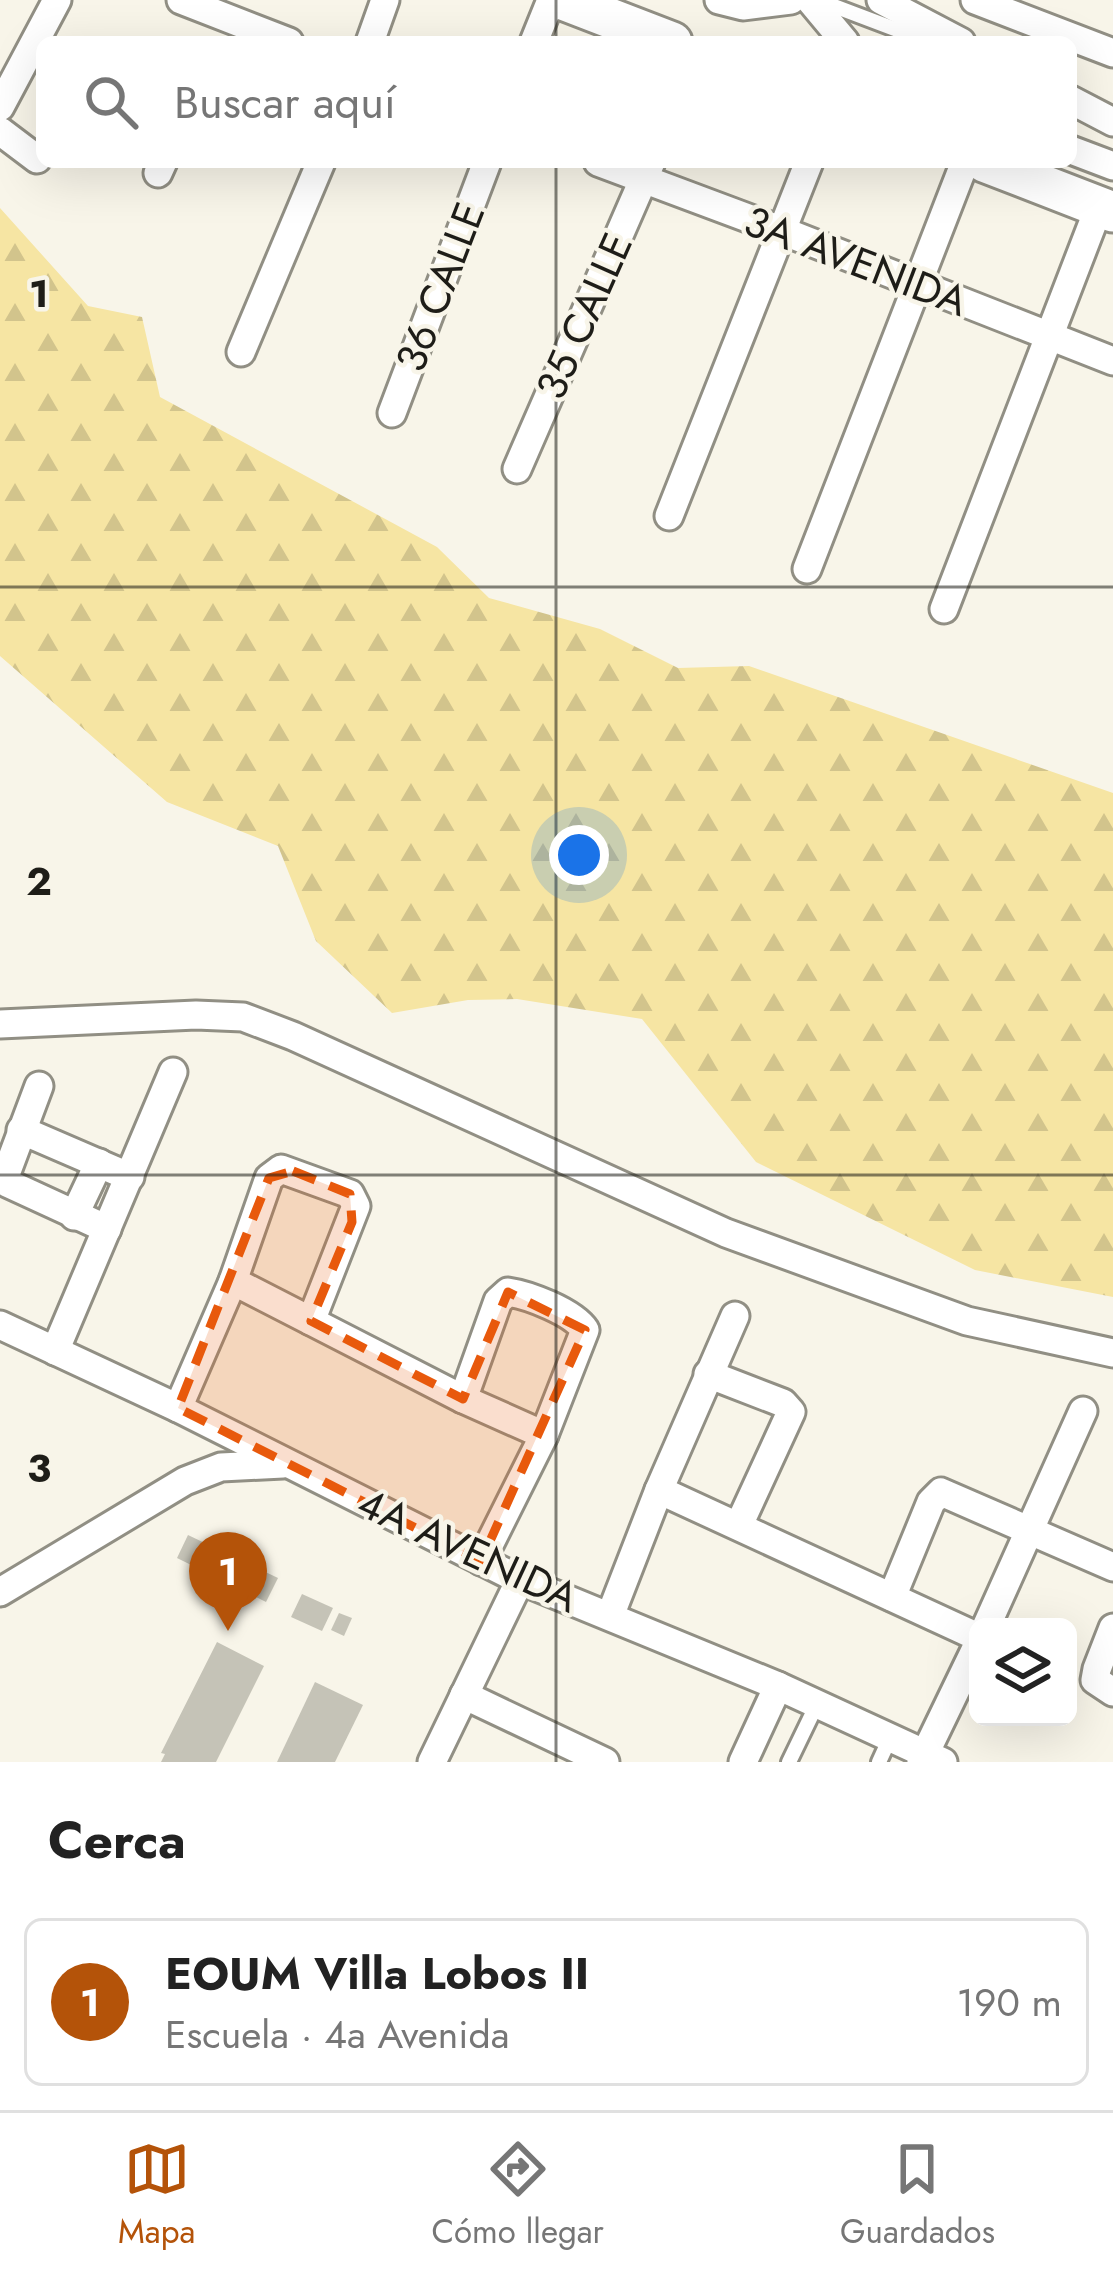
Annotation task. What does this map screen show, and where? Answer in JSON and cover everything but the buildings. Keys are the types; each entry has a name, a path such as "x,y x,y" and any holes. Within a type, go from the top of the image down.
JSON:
{"main road":[{"path":"563,0 656,36"},
{"path":"1000,168 1106,209"}],"street":[{"path":"38,36 57,0"},
{"path":"181,0 271,36"},
{"path":"372,36 385,0"},
{"path":"536,36 551,0"},
{"path":"719,0 743,6 790,0"},
{"path":"814,0 841,36"},
{"path":"881,0 950,36"},
{"path":"975,0 1069,36"},
{"path":"0,107 36,39"},
{"path":"1077,39 1113,53"},
{"path":"1077,101 1113,122"},
{"path":"0,131 36,158"},
{"path":"1077,152 1113,166"},
{"path":"241,352 318,168"},
{"name":"36 CALLE","path":"392,413 485,168"},
{"path":"668,516 806,168"},
{"path":"806,569 963,168"},
{"name":"3A AVENIDA","path":"647,171 780,230 1113,361"},
{"name":"35 CALLE","path":"517,469 647,171"},
{"path":"944,609 1050,337 1106,209"},
{"path":"0,1024 243,1017 726,1233 967,1321 1113,1353"},
{"path":"55,1352 173,1072"},
{"path":"39,1086 6,1174 7,1183 107,1229"},
{"path":"22,1130 130,1177"},
{"path":"74,1216 99,1163"},
{"path":"178,1408 269,1178 281,1169 350,1194 356,1206 311,1321"},
{"path":"232,1281 544,1435"},
{"path":"463,1399 498,1300 508,1292 579,1320 585,1330 544,1435 482,1561"},
{"path":"610,1616 735,1316"},
{"name":"4A AVENIDA","path":"0,1325 178,1408 520,1580 817,1704 884,1750 929,1759"},
{"path":"708,1374 783,1403 791,1412 739,1525"},
{"path":"990,1618 1083,1411"},
{"path":"0,1592 184,1481 221,1467 287,1464"},
{"path":"659,1490 969,1636"},
{"path":"892,1597 931,1502 941,1492 1113,1567"},
{"path":"432,1762 520,1580"},
{"path":"1113,1628 1095,1679 1113,1692"},
{"path":"929,1759 969,1662"},
{"path":"742,1762 778,1686"},
{"path":"464,1695 605,1762"}],"lane":[{"path":"814,0 913,36"},
{"path":"1077,100 1113,111"},
{"path":"789,1762 817,1704"}],"highlighted area":[{"path":"293,1171 350,1194 352,1222 311,1321 463,1399 508,1292 585,1330 481,1561 178,1408 269,1178"}],"green space":[{"path":"0,208 88,306 142,317 160,397 437,547 489,598 600,629 678,668 749,666 1113,793 1113,1297 975,1270 756,1162 642,1019 517,999 468,1000 392,1013 316,941 278,846 167,802 0,656"}],"place":[{"name":"EOUM Villa Lobos II","path":"228,1631"}]}
